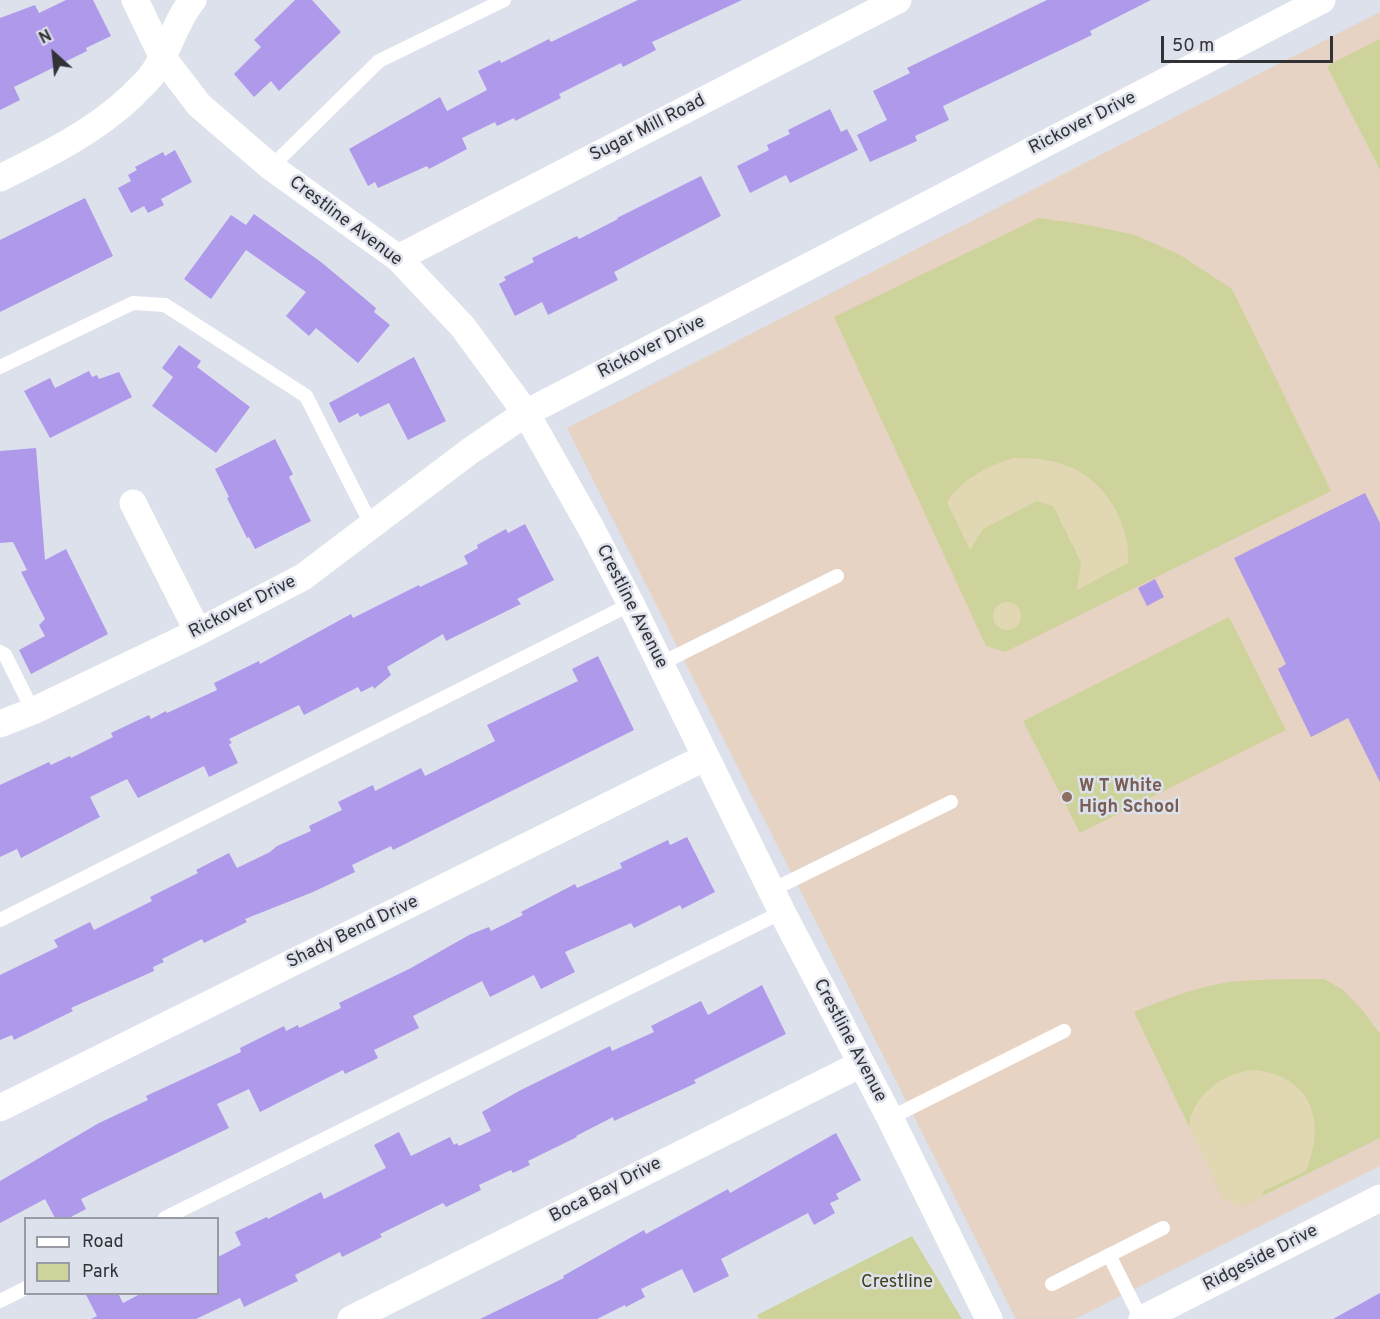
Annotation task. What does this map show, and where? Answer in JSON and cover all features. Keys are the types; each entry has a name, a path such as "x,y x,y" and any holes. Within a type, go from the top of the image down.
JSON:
{"street":[{"name":"Crestline Avenue","path":"135,0 163,58 199,105 271,167 398,258 463,327 526,414 631,604 777,901 890,1118 989,1319"},
{"path":"0,178 88,132 150,78 193,0"},
{"name":"Sugar Mill Road","path":"398,258 898,0"},
{"name":"Rickover Drive","path":"0,724 33,711 198,632 303,577 470,451 526,414 1276,10 1322,0"},
{"path":"133,503 198,632"},
{"name":"Shady Bend Drive","path":"0,1108 706,757"},
{"name":"Boca Bay Drive","path":"351,1319 861,1064"},
{"name":"Ridgeside Drive","path":"1141,1319 1380,1198"}],"lane":[{"path":"271,167 380,61 504,0"},
{"path":"0,367 133,303 165,305 306,396 372,526"},
{"path":"660,664 837,576"},
{"path":"0,920 631,604"},
{"path":"0,652 5,655 33,711"},
{"path":"167,1217 777,901 837,857 951,802"},
{"path":"890,1118 1064,1031"},
{"path":"1052,1284 1163,1228"},
{"path":"1109,1255 1141,1319"},
{"path":"0,1300 24,1289"}],"shaded area":[{"name":"W T White High School","path":"1380,12 1380,1166 1075,1319 1016,1319 567,428"}],"green space":[{"path":"1380,39 1380,170 1327,66"},
{"path":"1039,218 1135,235 1180,255 1232,289 1331,491 1005,652 986,646 834,317"},
{"path":"1229,617 1286,730 1080,833 1023,721"},
{"path":"1324,979 1343,990 1380,1034 1380,1138 1242,1206 1224,1199 1134,1012 1199,988 1230,982"},
{"name":"Crestline","path":"912,1236 962,1319 759,1319 757,1315"}],"sand":[{"path":"1013,458 1057,462 1082,473 1093,481 1104,492 1120,519 1127,541 1128,563 1077,590 1081,562 1053,506 1037,501 983,529 970,550 947,502 960,486 976,474"},
{"path":"1007,602 1017,606 1021,616 1017,626 1007,630 997,626 993,616 997,606"},
{"path":"1255,1070 1275,1074 1302,1092 1310,1105 1315,1136 1306,1171 1263,1191 1263,1195 1242,1206 1224,1199 1189,1127 1196,1105 1212,1087 1232,1075"}],"building":[{"path":"66,0 93,0 111,36 86,48 87,51 14,87 20,100 0,110 0,18 35,5 39,13"},
{"path":"295,0 312,0 341,32 279,91 271,81 254,97 234,74 261,47 254,40"},
{"path":"638,0 742,0 652,42 656,50 623,67 621,63 559,94 561,98 515,121 514,118 497,126 495,122 462,138 467,149 429,169 427,166 378,188 375,182 368,186 349,149 440,97 447,111 487,90 478,71 500,60 501,63 549,39 551,42"},
{"path":"1047,0 1151,0 1090,31 1092,35 943,106 949,120 915,136 917,141 870,162 857,135 887,120 873,91 910,73 907,68"},
{"path":"830,109 841,132 847,129 858,150 790,183 786,175 750,193 737,166 769,150 767,145 790,134 788,130"},
{"path":"175,150 192,182 161,199 164,205 148,213 144,206 131,213 118,188 131,181 128,175 137,170 135,167 163,152 165,156"},
{"path":"701,176 721,216 614,272 618,280 548,315 542,302 515,316 499,284 506,280 504,277 534,262 532,258 577,236 579,239"},
{"path":"85,198 113,256 0,312 0,240"},
{"path":"254,214 321,262 376,308 374,312 390,325 358,363 316,328 309,336 286,316 306,292 246,250 211,299 184,279 231,215 246,225"},
{"path":"179,345 201,361 197,367 250,407 216,453 152,406 173,377 162,368"},
{"path":"414,357 446,421 408,440 389,403 360,417 358,413 339,423 329,403"},
{"path":"89,371 92,377 97,375 99,379 119,372 132,397 50,438 24,391 50,378 55,388"},
{"path":"275,439 293,474 289,477 311,521 255,549 227,498 229,497 215,469"},
{"path":"36,448 45,560 66,549 108,634 31,674 19,650 45,636 39,625 45,619 21,572 27,570 13,542 0,543 0,451"},
{"path":"1365,493 1380,523 1380,782 1348,718 1311,737 1278,669 1286,664 1234,558"},
{"path":"525,524 554,580 517,599 521,604 446,641 443,634 387,667 391,675 374,689 373,686 361,692 358,687 304,715 299,705 229,739 238,763 209,777 204,766 138,798 127,779 90,797 100,817 21,858 17,849 0,857 0,785 49,762 51,765 70,756 71,758 113,737 111,733 149,715 151,719 217,690 214,683 259,661 260,664 351,614 353,618 419,585 420,587 468,564 464,556 478,548 477,545 506,529 508,533"},
{"path":"1155,579 1164,597 1147,606 1138,588"},
{"path":"598,656 634,730 393,850 391,846 352,865 355,872 313,892 245,919 247,922 204,943 202,939 162,959 164,962 153,967 154,971 71,1008 73,1011 14,1040 12,1035 0,1040 0,975 58,947 54,940 90,922 94,930 152,901 150,897 198,873 196,870 229,853 237,868 270,852 277,846 311,831 309,826 342,810 338,802 373,785 375,791 421,768 425,776 495,741 487,725 578,681 572,669"},
{"path":"687,837 715,892 682,909 680,905 634,928 631,923 565,952 575,972 541,989 534,975 490,997 482,981 413,1016 419,1028 374,1050 378,1058 345,1074 343,1070 260,1112 249,1089 217,1104 229,1128 81,1199 86,1209 71,1217 54,1217 45,1199 0,1223 0,1181 99,1123 148,1100 146,1096 241,1052 240,1048 284,1026 286,1031 298,1025 299,1028 341,1008 339,1003 411,968 469,935 489,927 491,931 523,915 521,912 575,884 577,888 622,868 620,863 668,840 670,845"},
{"path":"762,985 786,1034 694,1080 696,1083 614,1121 613,1117 528,1161 530,1165 513,1173 511,1170 479,1185 481,1190 446,1207 443,1203 380,1234 382,1237 342,1257 340,1252 295,1275 298,1281 244,1307 240,1298 196,1319 91,1319 97,1316 86,1295 119,1295 123,1303 138,1295 219,1295 219,1256 241,1245 235,1232 267,1217 268,1219 321,1192 324,1199 386,1168 374,1145 399,1132 411,1156 450,1137 454,1145 457,1143 459,1146 491,1131 482,1112 519,1091 610,1046 612,1051 654,1032 651,1026 701,1001 708,1015"},
{"path":"836,1133 861,1180 836,1194 839,1199 830,1203 835,1213 814,1225 808,1213 721,1259 729,1276 694,1293 682,1269 641,1289 645,1297 597,1319 480,1319 564,1278 563,1276 644,1230 646,1234 728,1189 730,1193"},
{"path":"1380,1293 1380,1319 1333,1319"}],"place":[{"name":"W T White High School","path":"1067,797"}]}
